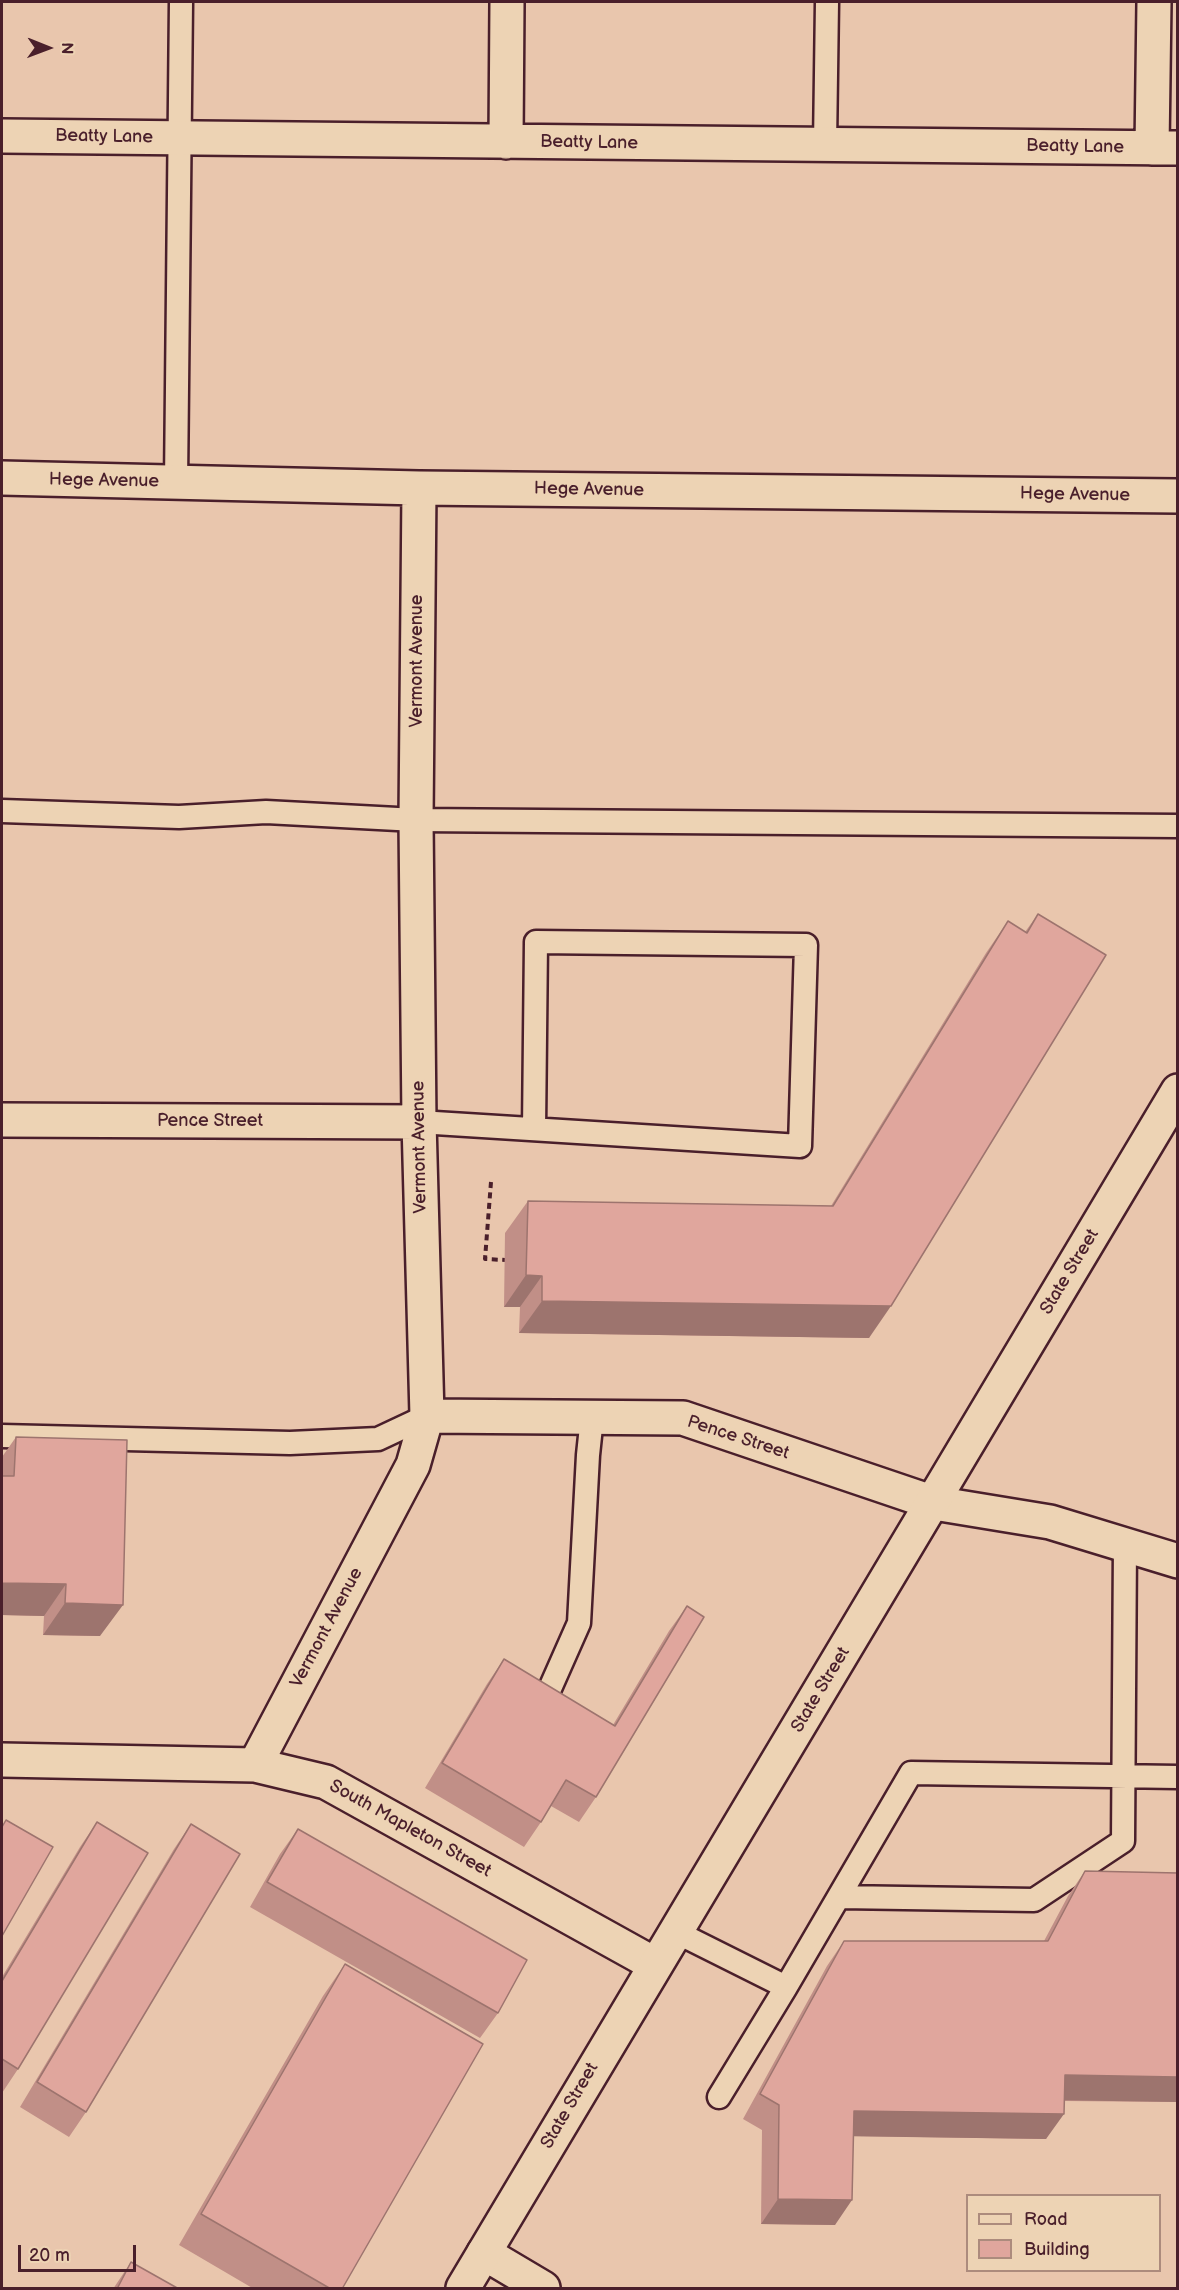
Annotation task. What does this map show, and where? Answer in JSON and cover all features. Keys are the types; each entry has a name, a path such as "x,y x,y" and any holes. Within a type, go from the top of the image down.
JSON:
{"main road":[{"path":"506,142 507,2"},
{"path":"1154,2 1165,148"},
{"name":"Beatty Lane","path":"2,136 1165,148"},
{"name":"Hege Avenue","path":"2,478 419,488 1178,496"},
{"name":"Vermont Avenue","path":"255,1765 413,1465 427,1416 419,1122 416,820 419,488"},
{"name":"State Street","path":"464,2289 654,1964 934,1503 1178,1091"},
{"name":"Pence Street","path":"2,1120 419,1122"},
{"name":"Pence Street","path":"427,1416 683,1418 934,1503"},
{"path":"934,1503 1050,1522 1178,1561"},
{"name":"South Mapleton Street","path":"2,1760 255,1765 326,1782 654,1964"},
{"path":"484,2253 543,2289"}],"lane":[{"path":"176,483 181,2"},
{"path":"825,145 827,2"},
{"path":"2,811 179,817 267,812 416,820 1178,826"},
{"path":"419,1122 800,1146 806,945 536,942 534,1129"},
{"path":"2,1436 290,1443 378,1439 427,1416"},
{"path":"548,1693 579,1623 592,1417"},
{"path":"840,1898 1034,1900 1123,1841 1125,1545"},
{"path":"719,2097 840,1898 911,1773 1178,1777"},
{"path":"674,1931 786,1988"}],"path":[{"path":"491,1182 485,1259 505,1260"}],"building":[{"path":"1038,914 1106,955 891,1306 542,1301 542,1276 526,1275 528,1201 833,1206 1008,921 1027,933"},
{"path":"16,1437 127,1440 123,1605 65,1603 66,1584 2,1583 2,1476 14,1476"},
{"path":"687,1606 704,1617 596,1797 566,1780 541,1822 442,1763 504,1659 615,1726"},
{"path":"6,1820 53,1847 2,1936 2,1827"},
{"path":"97,1822 148,1853 18,2069 2,2059 2,1981"},
{"path":"191,1824 240,1854 86,2112 37,2082"},
{"path":"298,1829 527,1960 498,2013 267,1882"},
{"path":"1085,1871 1178,1873 1178,2077 1065,2075 1064,2114 854,2111 852,2200 778,2199 779,2105 760,2094 844,1941 1048,1941"},
{"path":"345,1964 483,2044 342,2289 331,2289 201,2214"},
{"path":"131,2262 179,2289 117,2289"}]}
